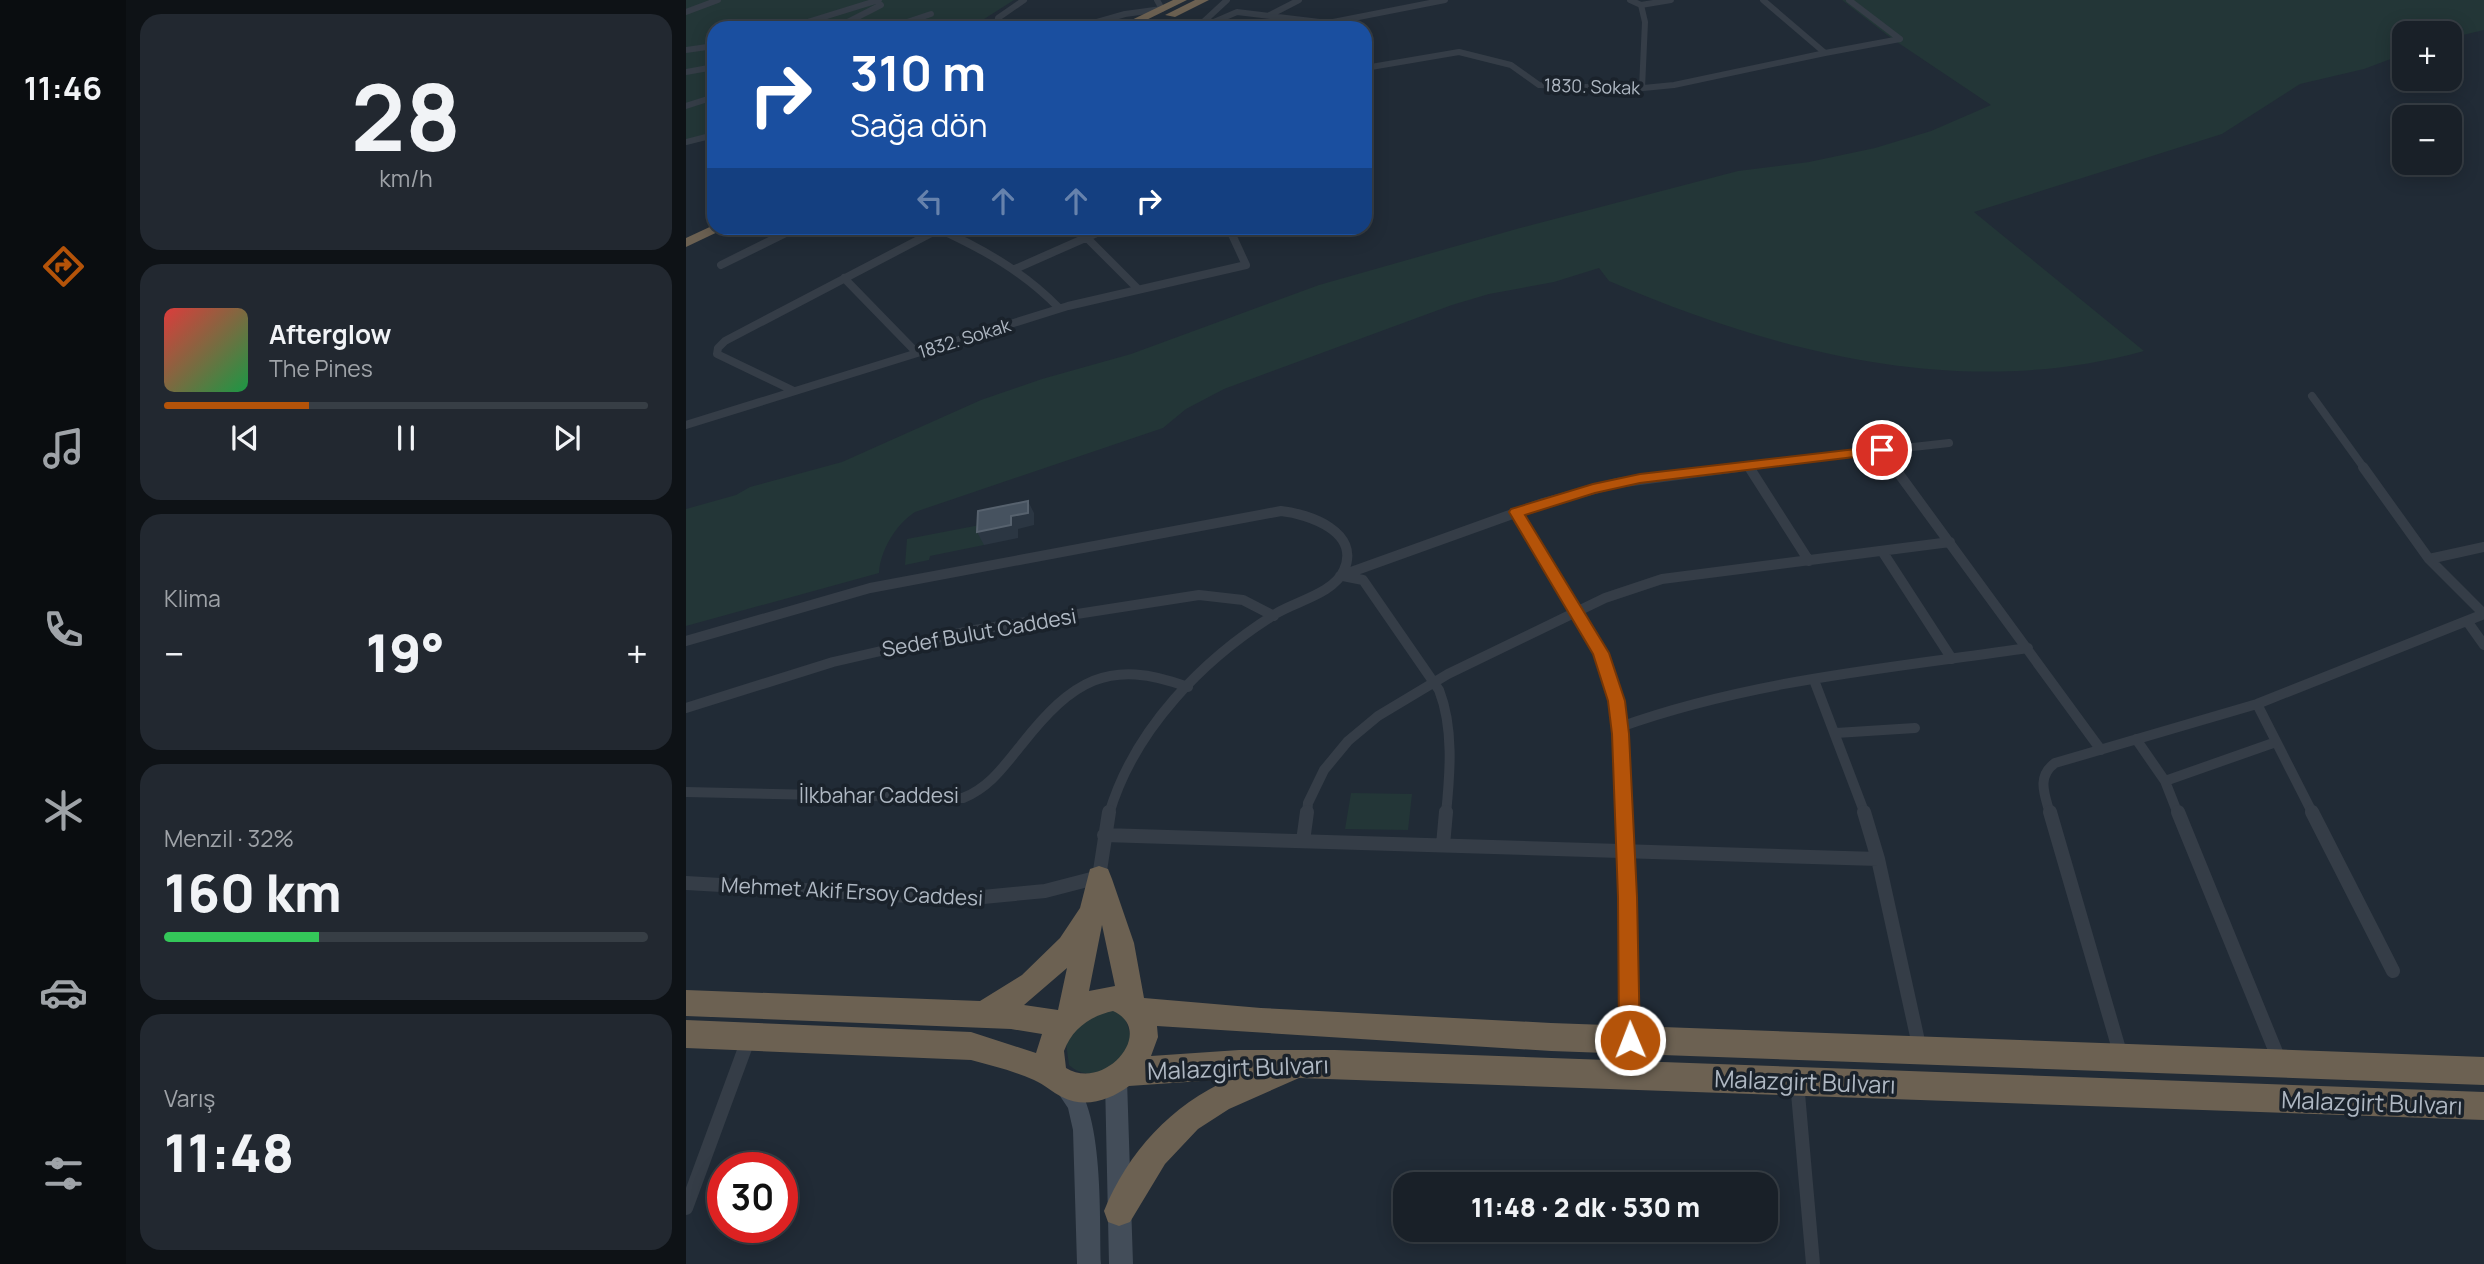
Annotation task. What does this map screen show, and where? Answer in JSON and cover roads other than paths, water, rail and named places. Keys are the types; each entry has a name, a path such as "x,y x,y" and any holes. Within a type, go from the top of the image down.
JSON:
{"highway":[{"path":"1133,21 1159,5 1182,0"},
{"path":"1159,21 1204,0"},
{"path":"686,229 707,219"},
{"path":"686,243 707,233"},
{"path":"1059,1079 1050,1056 1051,1045 1066,1019 1099,877"},
{"path":"686,1034 971,1046 1015,1058 1081,1090 1105,1086 1121,1076 1140,1051 1145,1030 1135,1008 1121,943 1099,877"},
{"path":"980,1016 1024,991 1045,974 1070,947 1091,913"},
{"path":"686,1003 1066,1019 1081,1007 1103,999 1123,1000 1135,1008"},
{"name":"Malazgirt Bulvarı","path":"1135,1008 1261,1021 1630,1040 2484,1071"},
{"name":"Malazgirt Bulvarı","path":"1121,1076 1239,1064 1304,1064 2484,1106"},
{"path":"1119,1211 1160,1147 1188,1118 1238,1089 1304,1064"}],"street":[{"path":"686,12 718,0"},
{"path":"998,21 1024,0"},
{"path":"1202,21 1227,0"},
{"path":"1270,15 1299,0"},
{"path":"1349,21 1445,0"},
{"path":"1630,0 1641,5 1671,0"},
{"path":"1763,0 1825,53"},
{"name":"1830. Sokak","path":"1372,67 1459,52 1511,65 1529,81 1539,85 1642,88 1674,85 1900,39 1849,0"},
{"path":"810,21 873,1 881,5 850,21"},
{"path":"1100,21 1159,5"},
{"path":"1641,5 1645,22 1642,88"},
{"path":"1214,21 1228,14 1245,11 1302,21"},
{"path":"910,21 931,14"},
{"path":"686,50 707,47"},
{"path":"686,72 707,68"},
{"path":"686,106 707,99"},
{"path":"686,142 707,137"},
{"path":"721,265 782,235"},
{"path":"794,391 717,354 718,348 725,341 925,235"},
{"path":"951,235 1015,269 1059,308"},
{"path":"1015,269 1092,235"},
{"name":"1832. Sokak","path":"686,425 1059,308 1246,265 1232,235"},
{"path":"1087,237 1138,289"},
{"path":"844,278 917,353"},
{"path":"2122,1059 2042,783 2046,771 2054,763 2257,704 2484,614 2429,559 2312,396"},
{"path":"1099,877 1104,835 1112,803 1130,763 1161,718 1224,652 1274,616 1331,584 1340,576 1517,512 1617,483 1748,465 1949,443"},
{"path":"1882,450 2101,750"},
{"path":"1748,465 1809,561"},
{"path":"686,641 870,588 1281,511 1312,516 1334,530 1342,542 1346,557 1340,576"},
{"path":"1517,512 1608,669 1620,727 1630,1040"},
{"path":"1303,841 1307,802 1317,779 1331,760 1372,720 1433,682 1576,611 1633,587 1662,579 1950,542"},
{"path":"2429,559 2484,547"},
{"path":"1882,551 1952,659"},
{"path":"1340,576 1363,580 1433,682 1445,705 1449,737 1449,796 1443,845"},
{"name":"Sedef Bulut Caddesi","path":"686,708 833,662 968,631 1199,595 1242,600 1274,616"},
{"path":"2467,621 2484,645"},
{"path":"1620,727 1687,704 1757,688 2028,648"},
{"name":"İlkbahar Caddesi","path":"686,792 963,798 991,784 1048,710 1068,693 1087,683 1119,673 1142,671 1164,676 1188,687"},
{"path":"1814,680 1836,733 1878,859 1920,1051"},
{"path":"2257,704 2393,971"},
{"path":"1836,733 1915,728"},
{"path":"2136,739 2165,781 2282,1065"},
{"path":"2165,781 2276,742"},
{"path":"1104,835 1878,859"},
{"name":"Mehmet Akif Ersoy Caddesi","path":"686,883 962,899 1045,891 1099,877"},
{"path":"686,1208 749,1037"},
{"path":"1121,1076 1121,1264"},
{"path":"1059,1079 1077,1103 1084,1130 1089,1264"},
{"path":"1797,1081 1813,1264"}]}
